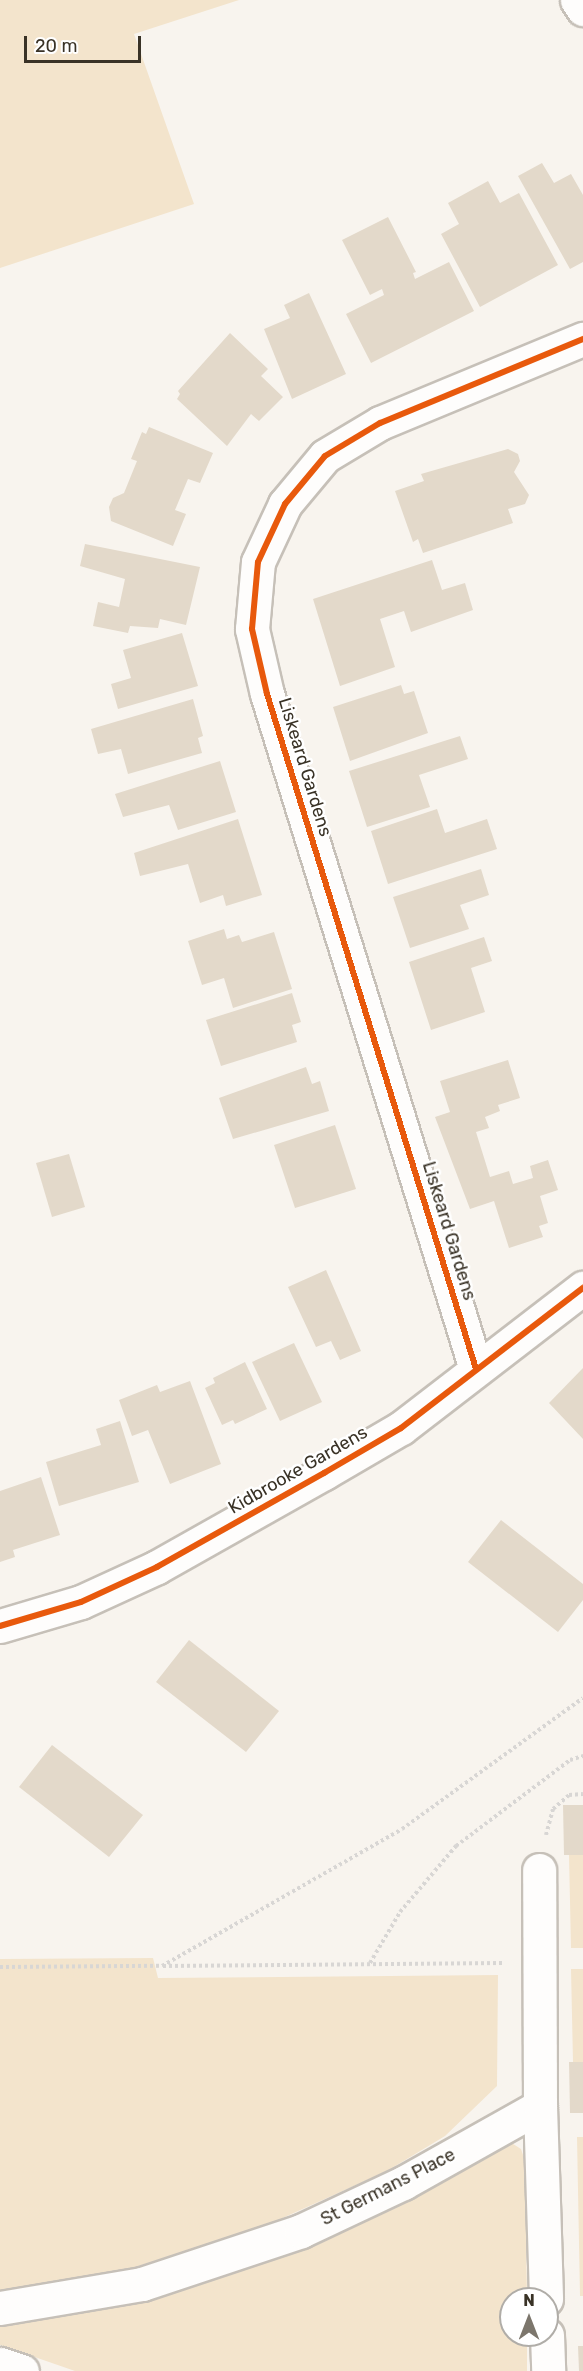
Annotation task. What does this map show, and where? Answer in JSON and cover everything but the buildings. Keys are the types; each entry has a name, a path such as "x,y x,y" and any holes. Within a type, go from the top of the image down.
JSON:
{"street":[{"path":"577,0 583,9"},
{"name":"Liskeard Gardens","path":"476,1369 267,694 252,629 258,562 285,504 325,456 380,423 583,339"},
{"name":"Kidbrooke Gardens","path":"0,1626 81,1602 157,1567 401,1428 583,1288"},
{"path":"539,1870 540,2106 546,2287"},
{"name":"St Germans Place","path":"0,2308 142,2284 301,2231 403,2183 540,2106"},
{"path":"547,2347 548,2371"},
{"path":"0,2364 22,2371"}],"path":[{"path":"162,1966 402,1829 583,1698"},
{"path":"370,1964 400,1912 456,1846 570,1760 583,1756"},
{"path":"539,1870 554,1809 569,1795 583,1794"},
{"path":"0,1967 540,1963"}],"shaded area":[{"path":"0,0 239,0 134,34 194,204 0,268"},
{"path":"569,1855 583,1855 583,1948 571,1948"},
{"path":"153,1958 158,1978 498,1975 497,2086 445,2136 387,2171 256,2230 109,2275 0,2292 0,1959"},
{"path":"571,1969 583,1969 583,2062 573,2062"},
{"path":"577,2137 583,2137 583,2296 580,2296"},
{"path":"510,2142 521,2149 525,2161 527,2287 499,2287 499,2347 527,2347 527,2371 75,2371 0,2345 0,2326 118,2306 266,2261 334,2232"}],"cycle path":[{"path":"476,1369 267,694 252,629 258,562 285,504 325,456 380,423 583,339"},
{"path":"0,1626 81,1602 157,1567 324,1473 401,1428 583,1288"}]}
